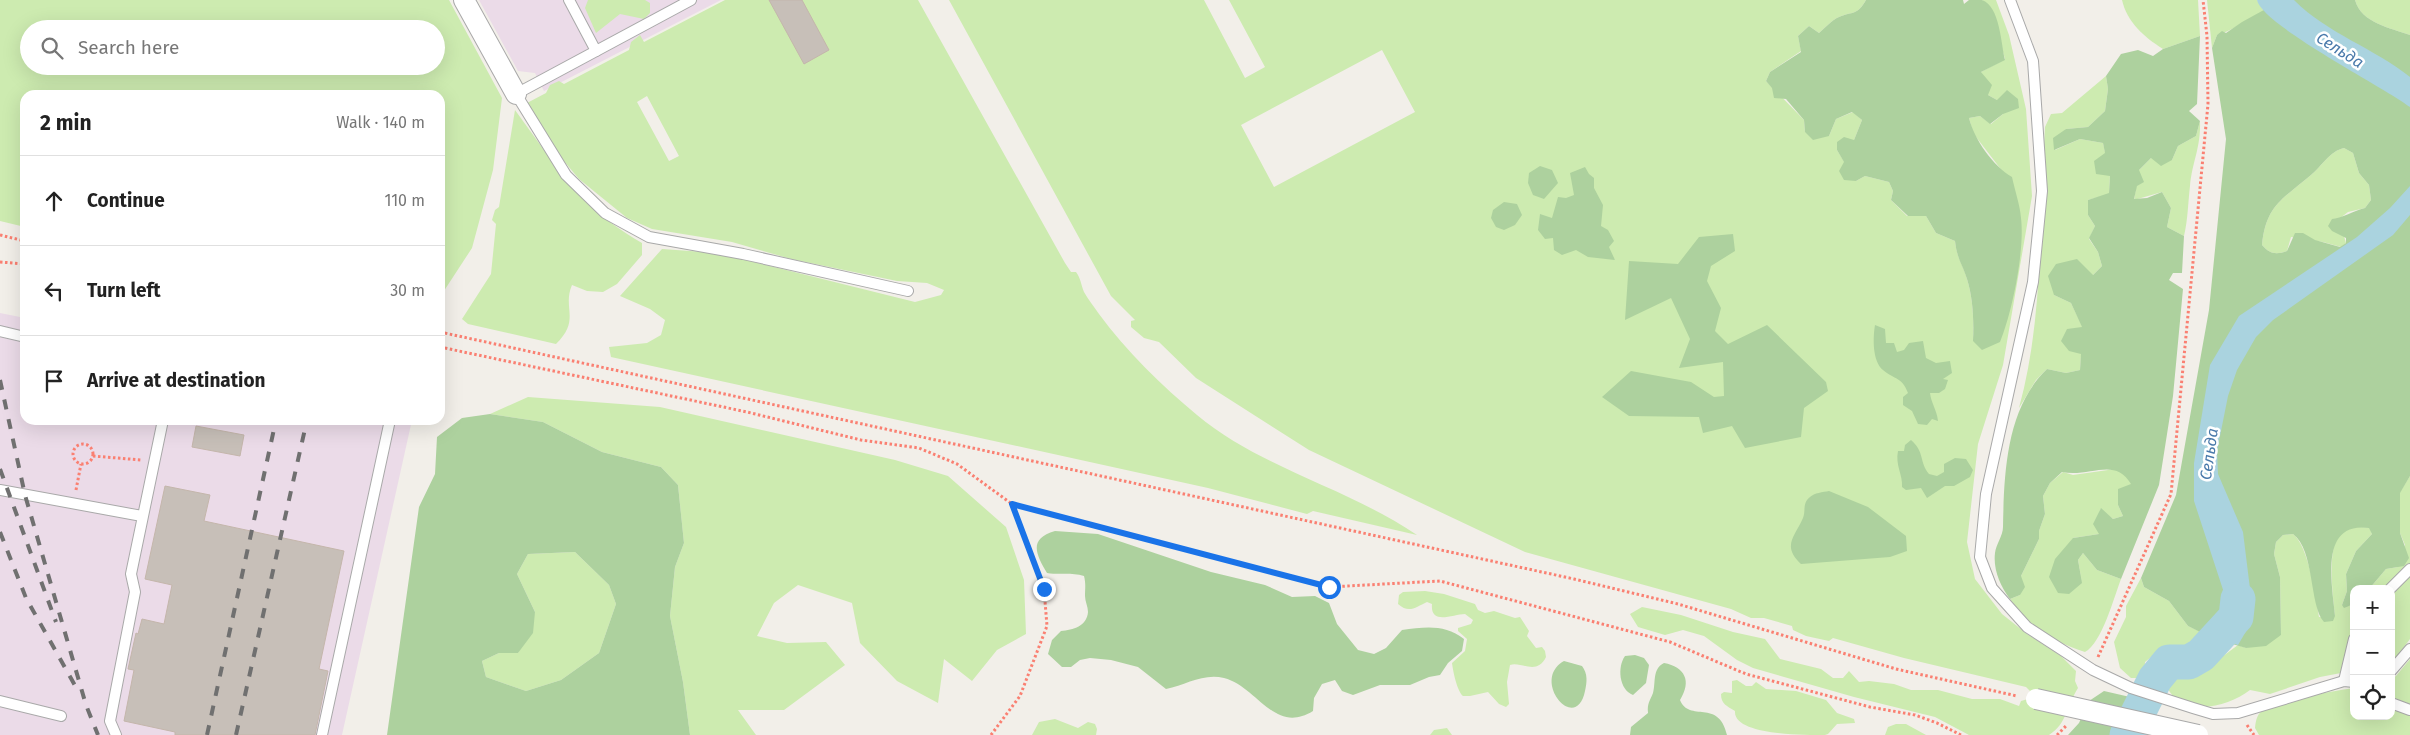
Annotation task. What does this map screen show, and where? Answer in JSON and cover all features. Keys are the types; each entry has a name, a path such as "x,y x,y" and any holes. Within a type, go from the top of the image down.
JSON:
{"street":[{"path":"464,0 516,94"},
{"path":"2036,699 2198,735"}],"lane":[{"path":"569,0 596,51"},
{"path":"691,0 516,94 566,174 605,213 649,237 742,254 908,291"},
{"path":"2010,0 2033,61 2042,191 2033,282 1986,494 1980,557 1992,588 2008,608 2027,626 2093,670 2131,688 2213,714 2238,713 2349,681"},
{"path":"0,331 20,336"},
{"path":"116,735 110,721 135,592 131,574 162,425"},
{"path":"322,735 389,425"},
{"path":"0,490 142,516"},
{"path":"2394,585 2410,569"},
{"path":"2395,666 2410,649"},
{"path":"0,701 61,716"},
{"path":"2395,704 2410,710"}],"path":[{"path":"2093,670 2171,494 2208,104 2207,36 2203,0"},
{"path":"0,236 20,240"},
{"path":"0,262 20,264"},
{"path":"445,333 1574,579 1678,604 1896,669 2036,699"},
{"path":"445,348 747,412 861,440 919,448 956,464 1012,504 1329,587 1440,581 1670,642 1746,674 1870,707 1915,715 1961,735"},
{"path":"83,444 90,445 93,456 89,463 81,464 76,461 73,455 77,446 83,444"},
{"path":"93,456 154,462"},
{"path":"74,503 81,464"},
{"path":"991,735 1020,696 1047,626 1044,589 1012,504"}],"shaded area":[{"path":"479,0 721,0 544,91 535,73 518,71"},
{"path":"0,313 20,317 20,425 411,425 342,735 0,735"}],"green space":[{"path":"0,0 449,0 502,98 493,170 472,248 445,289 445,90 20,90 20,226 0,221"},
{"path":"588,0 645,0 650,3 650,13 644,19 620,14 596,33 585,8"},
{"path":"725,0 918,0 1065,263 1071,272 1076,272 1089,300 1133,355 1184,404 1222,434 1277,464 1363,504 1417,535 1313,511 1307,514 1208,488 611,357 609,347 647,343 661,335 665,320 650,309 620,296 662,249 718,253 915,302 941,295 944,290 927,283 897,281 791,259 732,242 652,229 627,218 579,179 563,160 527,103 546,93 550,85 559,81 564,84 629,50 631,42 640,35 644,42","holes":["647,96 679,156 669,161 637,102"]},
{"path":"949,0 1204,0 1245,78 1265,67 1229,0 1866,0 1860,9 1836,18 1819,33 1809,26 1798,36 1801,51 1770,72 1766,81 1804,120 1805,132 1829,136 1836,119 1853,112 1862,120 1854,140 1837,150 1856,181 1865,176 1889,182 1893,191 1891,200 1907,216 1926,216 1936,233 1955,241 1971,294 1973,341 2003,172 1973,133 1969,118 1980,116 1991,124 2003,114 1997,100 1988,95 1981,72 2005,59 1990,7 1982,0 1996,0 2009,35 2026,109 2032,196 2003,365 1978,444 1967,542 1975,579 2002,614 2027,634 2061,656 2076,671 2075,681 2078,688 2060,725 2049,735 1969,735 1935,717 1854,697 1753,668 1737,660 1704,636 1683,630 1665,635 1638,627 1630,614 1642,607 1681,615 1733,632 1765,639 1780,659 1821,669 1833,678 1843,678 1849,671 1859,682 1869,681 1894,684 1911,690 1938,690 1972,699 2000,699 2019,706 2021,701 2028,699 2030,691 2026,687 1904,658 1833,638 1829,641 1806,636 1793,630 1792,626 1764,618 1751,618 1731,609 1525,552 1309,450 1196,378 1159,342 1144,338 1131,327 1131,321 1135,320 1111,296","holes":["1382,50 1415,112 1274,187 1241,125"]},
{"path":"1866,0 1963,0 1964,4 1969,0 1982,0 1993,10 1999,26 2005,60 1981,72 1992,85 1988,95 1997,100 2007,90 2018,99 2019,108 2003,114 1990,124 1980,116 1969,118 1975,135 1985,151 1998,166 2012,177 2019,203 2022,231 2019,264 2005,330 2000,342 1982,350 1973,341 1971,294 1955,241 1936,233 1926,216 1908,216 1891,200 1893,191 1889,182 1865,176 1856,181 1844,180 1839,171 1844,162 1837,150 1837,142 1844,137 1854,140 1862,120 1852,112 1836,119 1829,136 1813,140 1805,132 1804,120 1786,99 1774,98 1772,88 1766,81 1770,72 1801,52 1798,36 1809,26 1819,33 1836,18 1860,9"},
{"path":"2122,0 2198,0 2200,36 2163,49 2137,28 2124,8"},
{"path":"2207,0 2257,0 2264,11 2217,35 2212,48"},
{"path":"2282,0 2355,0 2358,8 2370,19 2410,35 2410,476 2400,493 2400,533 2409,558 2404,566 2386,569 2372,585 2350,585 2350,606 2344,608 2342,605 2347,591 2346,574 2356,551 2372,534 2369,528 2353,528 2342,534 2335,544 2332,557 2331,572 2335,616 2333,621 2324,622 2316,604 2305,552 2293,534 2283,535 2276,542 2274,554 2280,577 2281,635 2266,646 2246,648 2212,638 2188,626 2169,601 2144,587 2141,578 2176,495 2209,310 2226,139 2212,48 2217,35 2222,31 2226,33","holes":["2344,148 2353,153 2359,173 2369,185 2371,200 2365,208 2332,219 2328,226 2332,231 2346,238 2346,243 2340,247 2315,240 2303,233 2295,233 2287,251 2273,253 2262,245 2267,221 2278,204 2334,152"]},
{"path":"2355,0 2410,0 2410,35 2370,19 2358,8"},
{"path":"2200,36 2197,104 2189,111 2200,121 2196,136 2178,146 2172,160 2161,166 2151,158 2139,170 2144,182 2137,186 2134,199 2147,198 2162,192 2171,208 2167,227 2184,236 2182,273 2173,273 2169,280 2183,289 2173,396 2159,485 2121,579 2097,570 2083,553 2078,560 2082,583 2069,594 2058,593 2049,577 2055,559 2073,538 2099,534 2093,524 2101,508 2113,519 2123,516 2118,505 2118,489 2131,484 2125,476 2109,469 2072,473 2062,472 2050,483 2043,496 2045,514 2039,531 2039,539 2021,576 2025,587 2020,595 2010,599 1998,577 1995,559 2003,530 2007,464 2015,422 2033,385 2047,369 2066,373 2080,370 2081,354 2069,351 2061,341 2067,329 2082,327 2071,303 2054,295 2048,276 2056,264 2077,259 2093,275 2102,266 2098,252 2089,238 2095,226 2088,215 2088,200 2109,193 2110,176 2096,174 2094,161 2105,153 2103,143 2080,139 2054,150 2053,138 2066,129 2088,127 2105,111 2108,89 2106,76 2121,54 2138,50 2153,56 2163,49"},
{"path":"2106,76 2108,89 2105,111 2088,127 2066,129 2055,150 2080,139 2103,143 2110,175 2109,194 2088,200 2088,215 2095,226 2089,239 2098,252 2102,266 2093,275 2054,295 2071,303 2083,328 2080,370 2066,373 2047,369 2036,380 2019,408 2027,374 2037,304 2045,127 2051,114 2062,113"},
{"path":"515,110 549,157 554,160 573,187 592,208 642,243 642,255 617,284 603,292 587,291 572,285 569,293 570,314 568,328 556,344 468,324 462,319 491,274 496,224 492,220 495,210 499,207"},
{"path":"2200,121 2184,236 2167,227 2171,208 2162,192 2134,200 2139,170 2151,158 2172,160 2178,146 2196,136"},
{"path":"2344,148 2353,153 2359,173 2369,185 2371,200 2365,208 2348,212 2339,219 2346,243 2341,247 2291,237 2287,251 2276,253 2268,250 2262,245 2267,221 2272,212 2284,197 2315,171 2330,155"},
{"path":"1540,166 1552,170 1558,183 1544,199 1533,195 1528,183 1529,173"},
{"path":"1585,167 1594,178 1594,188 1603,205 1601,226 1608,230 1614,241 1609,247 1615,260 1588,257 1576,250 1562,255 1554,250 1553,238 1545,239 1538,230 1540,214 1552,218 1558,197 1566,198 1574,195 1570,173"},
{"path":"1504,202 1517,204 1522,215 1515,225 1504,230 1496,227 1491,218 1493,210"},
{"path":"1733,234 1735,251 1711,266 1707,281 1721,308 1715,331 1728,344 1767,325 1826,382 1828,391 1804,408 1801,437 1745,448 1732,426 1703,433 1699,417 1629,416 1602,397 1631,371 1691,382 1714,397 1724,396 1723,362 1679,368 1690,339 1671,298 1625,320 1629,261 1678,264 1699,237"},
{"path":"1875,325 1885,329 1886,343 1894,343 1897,352 1904,350 1909,343 1923,341 1926,358 1936,363 1950,361 1952,373 1943,379 1948,380 1945,389 1939,393 1930,393 1938,421 1932,419 1927,425 1918,424 1912,411 1903,405 1903,397 1908,393 1906,388 1901,381 1883,370 1877,361 1874,342"},
{"path":"528,397 660,407 895,460 948,476 1006,527 1024,580 1026,634 997,650 972,681 944,659 938,703 897,681 860,643 852,603 798,585 774,603 757,636 787,643 826,642 845,665 784,710 738,710 756,735 690,735 683,682 670,616 675,567 684,543 678,485 661,467 602,452 543,422 490,414"},
{"path":"490,414 543,422 602,452 661,467 678,485 684,543 675,567 670,616 683,682 690,735 387,735 419,507 435,474 437,437 462,418","holes":["575,552 609,585 616,604 599,653 561,680 526,691 486,677 482,661 499,653 518,653 533,633 535,612 517,574 528,554"]},
{"path":"1911,440 1918,449 1929,474 1937,476 1944,472 1944,464 1955,458 1966,459 1973,470 1970,477 1954,486 1945,486 1927,498 1921,488 1906,490 1902,487 1897,456 1898,451 1904,451 1905,445"},
{"path":"2115,469 2125,473 2132,485 2118,505 2123,516 2113,519 2100,509 2099,534 2073,538 2082,583 2078,560 2083,553 2097,570 2121,579 2102,630 2091,647 2085,652 2042,632 2025,618 2010,599 2020,595 2021,576 2039,539 2039,531 2045,514 2043,496 2050,483 2063,472 2073,475"},
{"path":"2410,476 2410,639 2395,659 2395,585 2372,585 2386,569 2398,567 2405,545 2400,533 2400,492"},
{"path":"1829,491 1868,507 1906,536 1907,551 1890,557 1801,564 1795,558 1791,547 1793,537 1804,515 1805,504 1810,497"},
{"path":"2355,526 2370,528 2372,534 2356,551 2346,574 2347,591 2342,605 2350,606 2350,674 2341,673 2320,677 2270,694 2250,690 2233,700 2214,706 2194,706 2185,704 2175,698 2166,687 2169,681 2203,671 2238,645 2246,648 2281,635 2280,577 2274,554 2276,542 2283,535 2293,534 2303,549 2316,597 2319,617 2335,616 2332,585 2333,549 2336,540 2346,530"},
{"path":"1055,531 1098,534 1211,572 1265,585 1292,597 1315,596 1329,603 1337,624 1358,650 1374,654 1386,648 1402,630 1435,628 1450,631 1464,639 1462,651 1448,663 1440,675 1429,677 1410,685 1380,685 1353,695 1342,691 1335,680 1322,684 1314,698 1313,711 1299,717 1287,717 1277,713 1247,690 1224,678 1202,678 1166,689 1138,667 1111,660 1090,658 1080,660 1071,667 1062,667 1048,654 1052,640 1061,631 1070,630 1082,624 1088,612 1084,576 1047,573 1040,560 1037,548 1038,543 1046,534"},
{"path":"575,552 609,585 616,604 599,653 561,680 526,691 486,677 482,661 499,653 518,653 535,612 517,574 528,554"},
{"path":"2141,578 2144,587 2169,601 2188,626 2205,634 2188,649 2163,647 2145,662 2144,678 2131,678 2120,668 2114,642 2126,617 2126,606"},
{"path":"1425,591 1444,594 1475,604 1478,610 1485,613 1494,611 1515,618 1520,617 1529,631 1527,636 1536,648 1542,647 1545,651 1546,657 1538,666 1510,665 1507,682 1509,704 1506,707 1499,704 1488,692 1463,696 1457,685 1452,663 1465,651 1467,639 1458,631 1458,628 1471,624 1473,620 1465,614 1438,617 1432,611 1432,604 1427,602 1409,609 1398,604 1399,595 1403,592"},
{"path":"1635,655 1644,658 1649,665 1646,683 1633,695 1628,692 1622,683 1620,672 1625,656"},
{"path":"2410,659 2410,735 2259,735 2255,728 2256,719 2262,710 2271,705 2350,689 2350,720 2395,720 2396,676"},
{"path":"1564,661 1582,666 1586,675 1585,691 1580,703 1573,708 1565,706 1558,700 1553,690 1552,680 1555,670"},
{"path":"1664,663 1677,668 1684,676 1686,687 1680,700 1684,707 1718,717 1727,735 1630,735 1631,727 1648,713 1648,704 1653,693 1656,672"},
{"path":"1737,680 1746,686 1752,686 1756,682 1766,689 1796,691 1826,700 1837,713 1854,719 1855,723 1837,724 1825,735 1785,734 1745,725 1737,719 1735,711 1722,700 1721,694 1724,692 1732,693 1732,681"},
{"path":"2104,691 2130,697 2131,704 2110,735 2068,735 2079,723 2089,701"},
{"path":"1055,719 1078,728 1088,722 1095,724 1097,729 1096,735 1032,735 1039,722"},
{"path":"1896,724 1906,724 1926,735 1885,735 1888,727"},
{"path":"1447,728 1452,735 1430,735 1434,730"}],"water":[{"path":"2257,0 2294,0 2307,12 2336,32 2396,67 2410,77 2410,107 2301,40 2264,11"},
{"path":"2410,186 2410,215 2393,235 2273,320 2256,337 2237,370 2228,396 2217,451 2218,474 2243,532 2252,605 2248,628 2238,645 2205,634 2228,605 2194,501 2194,463 2210,365 2239,316 2357,237 2390,208"}],"building":[{"path":"769,0 802,0 829,50 804,64"},
{"path":"196,426 244,435 240,456 192,447"},
{"path":"165,486 210,495 204,521 344,551 319,669 328,671 315,735 175,735 175,732 124,721 134,670 128,669 136,633 138,634 142,619 164,624 172,585 145,579"}],"waterway":[{"name":"Сельда","path":"2127,735 2155,679 2169,662 2189,662 2201,655 2236,617 2238,599"}],"railway":[{"path":"0,380 25,495 86,705 98,735"},
{"path":"207,735 275,425"},
{"path":"236,735 306,425"},
{"path":"0,469 56,622"},
{"path":"0,532 26,598 77,689"}],"route":[{"path":"1044,589 1012,504 1329,587"}]}
